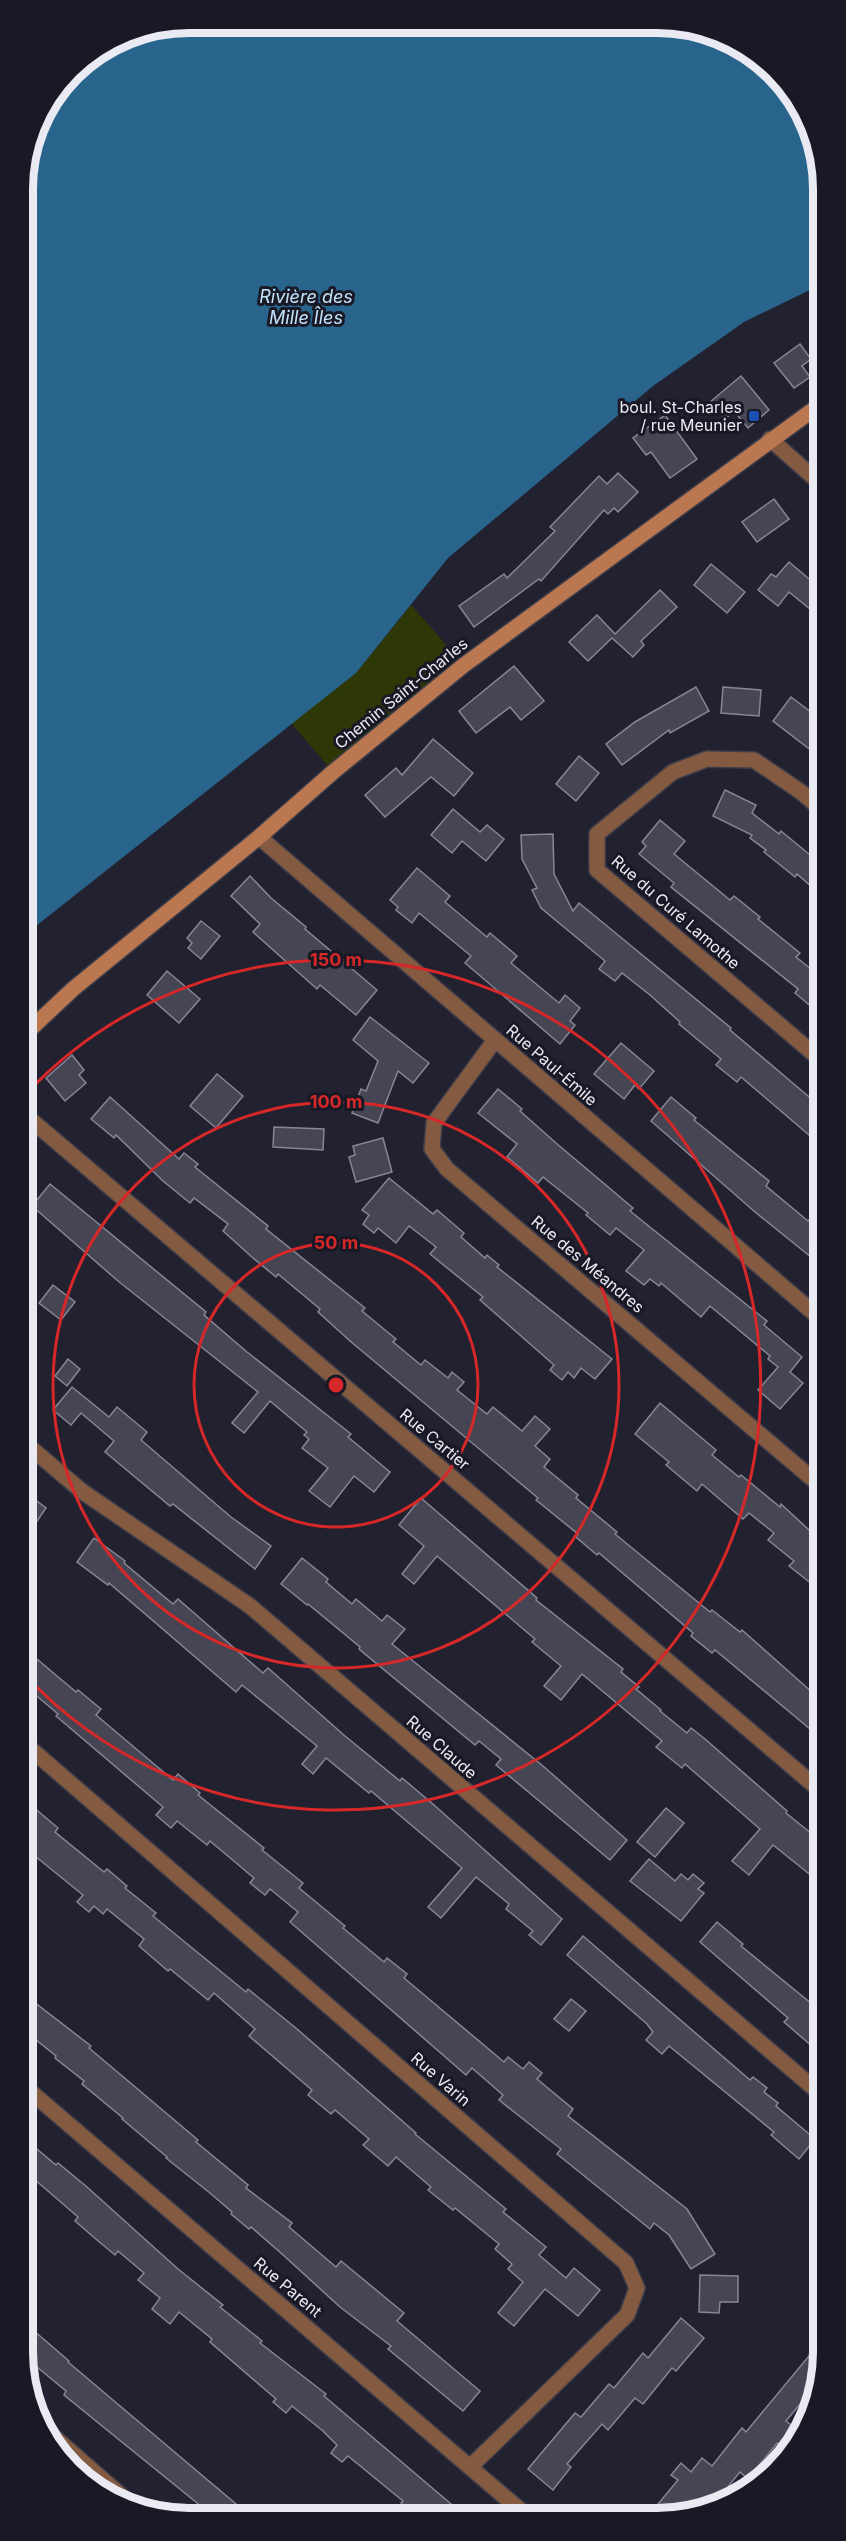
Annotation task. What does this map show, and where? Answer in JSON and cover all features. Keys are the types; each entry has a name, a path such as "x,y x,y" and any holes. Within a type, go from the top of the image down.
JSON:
{"main road":[{"name":"Chemin Saint-Charles","path":"33,1027 73,989 464,665 813,409"}],"street":[{"path":"770,439 813,477"},
{"name":"Rue du Curé Lamothe","path":"813,802 754,760 707,759 674,772 597,834 597,870 813,1053"},
{"name":"Rue Paul-Émile","path":"259,837 813,1312"},
{"name":"Rue des Méandres","path":"495,1040 434,1123 432,1149 447,1169 813,1474"},
{"name":"Rue Cartier","path":"33,1122 813,1784"},
{"name":"Rue Claude","path":"33,1450 83,1492 250,1606 813,2087"},
{"name":"Rue Varin","path":"33,1751 626,2262 637,2288 627,2315 471,2466"},
{"name":"Rue Parent","path":"33,2094 518,2508"},
{"path":"64,2446 112,2487"}],"green space":[{"path":"411,605 464,665 333,772 291,723 356,673"}],"water":[{"name":"Rivière des Mille Îles","path":"179,33 667,33 707,41 726,49 752,65 781,94 797,120 805,139 812,169 813,288 744,322 653,386 448,558 356,673 33,929 33,179 38,149 45,129 65,94 94,65 120,49 139,41"}],"building":[{"path":"800,344 811,359 802,366 810,377 794,388 774,363"},
{"path":"741,376 769,410 748,428 734,411 725,419 710,402"},
{"path":"665,415 697,459 670,478 651,452 646,455 633,438"},
{"path":"618,473 638,492 618,512 614,508 608,514 604,510 541,581 539,579 474,627 459,606 504,574 507,578 555,531 550,527 599,476 607,484"},
{"path":"774,499 789,519 757,542 742,522"},
{"path":"789,562 813,582 813,612 789,592 778,606 758,590 771,574 776,577"},
{"path":"711,564 745,592 727,613 694,585"},
{"path":"660,590 677,607 641,641 644,645 633,657 612,638 588,661 569,642 597,615 615,634"},
{"path":"514,666 544,701 521,720 510,707 476,733 459,711"},
{"path":"696,687 709,711 670,733 669,730 622,765 606,744 635,722"},
{"path":"723,687 761,690 759,716 721,713"},
{"path":"791,697 813,714 813,752 773,721"},
{"path":"433,739 473,773 454,796 431,777 385,817 365,795 396,768 402,775"},
{"path":"579,756 599,773 576,801 556,784"},
{"path":"725,790 756,805 752,813 779,834 781,831 813,857 813,888 797,874 795,877 764,852 766,850 750,838 752,835 713,816"},
{"path":"453,809 480,832 487,825 504,839 486,861 462,841 452,853 431,835"},
{"path":"660,820 685,841 674,854 730,900 734,896 800,953 796,957 813,971 813,1008 795,993 798,989 671,887 674,883 639,854 646,846 642,842"},
{"path":"553,834 554,874 573,911 579,903 731,1028 730,1030 813,1100 813,1138 741,1077 737,1082 716,1065 721,1059 679,1024 680,1022 650,995 622,973 615,981 599,969 605,961 541,908 532,890 537,888 522,859 521,835"},
{"path":"417,868 450,896 445,902 487,937 490,933 517,956 511,963 559,1003 565,995 580,1008 570,1021 575,1025 560,1044 465,963 471,956 419,913 412,923 396,910 398,907 390,900"},
{"path":"250,876 271,898 306,927 305,929 377,990 356,1015 320,985 317,989 253,932 260,924 231,896"},
{"path":"201,921 220,936 201,959 188,948 192,943 187,938"},
{"path":"167,971 200,999 179,1023 147,995"},
{"path":"370,1017 429,1063 413,1083 398,1071 378,1123 352,1113 361,1089 366,1091 378,1061 353,1040"},
{"path":"621,1043 654,1071 639,1089 635,1085 624,1099 594,1074"},
{"path":"72,1055 84,1070 79,1075 86,1083 65,1101 46,1078"},
{"path":"217,1074 243,1096 216,1128 190,1106"},
{"path":"498,1089 556,1143 633,1208 630,1211 767,1321 764,1325 802,1357 790,1372 803,1383 780,1409 758,1390 778,1367 768,1359 770,1356 710,1306 701,1317 661,1283 659,1286 650,1279 644,1285 626,1271 644,1250 616,1228 610,1235 586,1215 588,1213 543,1177 538,1183 507,1157 517,1144 478,1113"},
{"path":"110,1097 179,1159 184,1153 198,1164 195,1167 268,1226 266,1229 365,1308 362,1311 396,1339 393,1342 421,1365 425,1360 448,1378 452,1372 464,1382 457,1390 487,1414 493,1407 522,1431 535,1416 550,1429 535,1446 550,1459 544,1467 578,1495 576,1498 617,1532 615,1534 710,1612 712,1610 740,1632 742,1630 813,1693 813,1732 715,1650 712,1653 691,1636 693,1633 599,1553 597,1555 576,1537 578,1534 536,1500 538,1498 350,1341 318,1312 320,1309 278,1274 276,1277 253,1258 223,1231 228,1224 194,1198 190,1203 163,1181 116,1135 114,1138 91,1119"},
{"path":"671,1097 696,1118 694,1120 769,1181 766,1186 808,1221 813,1216 813,1259 755,1212 651,1121"},
{"path":"274,1127 324,1129 323,1150 273,1147"},
{"path":"383,1138 392,1172 356,1182 349,1157 355,1155 353,1146"},
{"path":"389,1178 433,1214 437,1210 464,1233 461,1237 485,1258 487,1255 499,1265 497,1267 612,1359 595,1379 581,1368 574,1378 568,1372 562,1380 550,1370 554,1365 480,1300 483,1297 430,1254 436,1247 409,1226 396,1243 378,1228 374,1233 363,1224 369,1215 362,1210"},
{"path":"50,1184 206,1312 204,1315 247,1352 351,1434 348,1437 390,1472 374,1492 354,1476 330,1507 309,1491 328,1468 302,1448 309,1439 304,1435 307,1432 270,1401 244,1433 232,1423 258,1392 118,1281 33,1205"},
{"path":"53,1285 75,1302 61,1320 39,1303"},
{"path":"68,1359 80,1369 67,1386 55,1376"},
{"path":"72,1387 109,1417 117,1407 147,1432 141,1440 231,1517 271,1546 255,1569 173,1504 170,1506 105,1452 114,1441 81,1413 71,1425 53,1410"},
{"path":"660,1403 716,1450 712,1455 780,1507 781,1504 813,1534 813,1585 789,1566 794,1561 768,1540 774,1533 749,1513 743,1519 702,1484 697,1491 666,1465 669,1462 635,1434"},
{"path":"33,1498 46,1508 33,1527"},
{"path":"421,1498 537,1598 536,1600 623,1669 621,1672 639,1687 636,1689 660,1711 687,1733 691,1728 705,1739 813,1835 813,1877 773,1845 749,1875 732,1861 760,1829 685,1764 682,1768 656,1747 662,1741 582,1674 561,1700 544,1686 561,1666 532,1642 535,1639 437,1556 414,1584 402,1574 424,1546 399,1525"},
{"path":"94,1538 125,1561 124,1563 173,1604 178,1599 263,1673 268,1668 345,1736 400,1781 402,1778 434,1805 562,1919 541,1945 529,1935 533,1931 506,1909 509,1904 476,1877 441,1918 428,1907 462,1868 371,1791 369,1793 326,1758 313,1774 302,1764 317,1746 242,1685 236,1692 109,1583 108,1585 77,1562"},
{"path":"302,1558 328,1579 326,1582 352,1604 356,1599 382,1621 387,1615 405,1629 392,1644 543,1766 627,1840 610,1860 496,1765 501,1759 479,1741 475,1745 359,1649 360,1647 281,1584"},
{"path":"33,1656 76,1692 78,1690 101,1709 96,1715 173,1780 178,1774 200,1793 198,1795 264,1848 262,1850 303,1883 299,1888 345,1926 343,1928 384,1962 387,1958 407,1974 404,1978 504,2062 508,2057 523,2069 529,2062 542,2073 537,2079 573,2109 568,2116 687,2209 715,2254 691,2269 669,2235 654,2223 650,2229 557,2154 561,2149 499,2100 503,2095 472,2068 466,2075 290,1922 298,1912 270,1889 265,1895 250,1883 254,1878 210,1841 207,1845 177,1821 171,1828 156,1815 163,1807 56,1716 58,1714 33,1693"},
{"path":"33,1807 58,1828 55,1832 104,1872 107,1869 127,1886 125,1888 156,1913 153,1916 246,1992 248,1989 297,2029 415,2134 506,2209 503,2212 546,2247 539,2255 566,2278 574,2268 600,2290 578,2316 545,2289 514,2326 498,2313 523,2282 508,2269 512,2264 495,2249 499,2244 455,2208 453,2210 428,2190 431,2187 396,2157 388,2166 363,2145 369,2139 335,2110 331,2114 308,2095 312,2090 249,2036 255,2029 214,1993 208,2000 170,1969 168,1971 139,1946 144,1939 107,1909 103,1914 94,1906 89,1912 77,1902 83,1895 33,1854"},
{"path":"666,1808 684,1823 655,1857 637,1842"},
{"path":"649,1859 675,1881 681,1874 688,1880 693,1874 704,1883 698,1889 704,1893 681,1921 630,1881"},
{"path":"717,1922 743,1944 741,1946 813,2005 813,2047 784,2022 788,2018 700,1942"},
{"path":"583,1936 750,2080 753,2077 767,2088 764,2092 778,2103 776,2106 813,2137 813,2142 799,2159 771,2135 774,2132 669,2046 662,2054 646,2040 653,2032 647,2024 567,1955"},
{"path":"571,1999 586,2011 569,2031 554,2019"},
{"path":"33,2001 91,2046 89,2048 248,2185 246,2188 292,2223 289,2227 336,2267 341,2261 404,2313 397,2321 480,2391 463,2411 388,2349 391,2346 340,2307 251,2227 249,2229 210,2193 166,2158 82,2084 84,2081 55,2058 56,2056 33,2037"},
{"path":"33,2146 87,2187 178,2269 223,2305 220,2307 262,2341 260,2343 326,2394 324,2396 456,2508 407,2508 401,2503 403,2501 348,2456 342,2462 331,2453 337,2445 323,2431 292,2406 286,2413 273,2402 276,2399 210,2342 212,2339 179,2312 170,2324 152,2309 160,2298 138,2280 144,2273 118,2251 115,2255 97,2240 75,2221 78,2217 33,2178"},
{"path":"700,2275 738,2276 738,2302 720,2302 719,2313 699,2312"},
{"path":"681,2318 704,2338 676,2371 672,2368 643,2404 635,2398 608,2430 602,2424 567,2464 571,2467 553,2490 528,2469 575,2413 581,2417 609,2384 614,2388 643,2353 648,2358"},
{"path":"33,2330 241,2508 201,2508 64,2395 66,2391 33,2364"},
{"path":"813,2351 806,2399 786,2421 794,2427 792,2430 780,2446 777,2443 749,2478 740,2472 722,2493 717,2496 687,2505 655,2508 678,2480 671,2475 681,2463 691,2472 702,2458 712,2466 742,2428 746,2432"}],"place":[{"name":"boul. St-Charles / rue Meunier","path":"754,416"}]}
